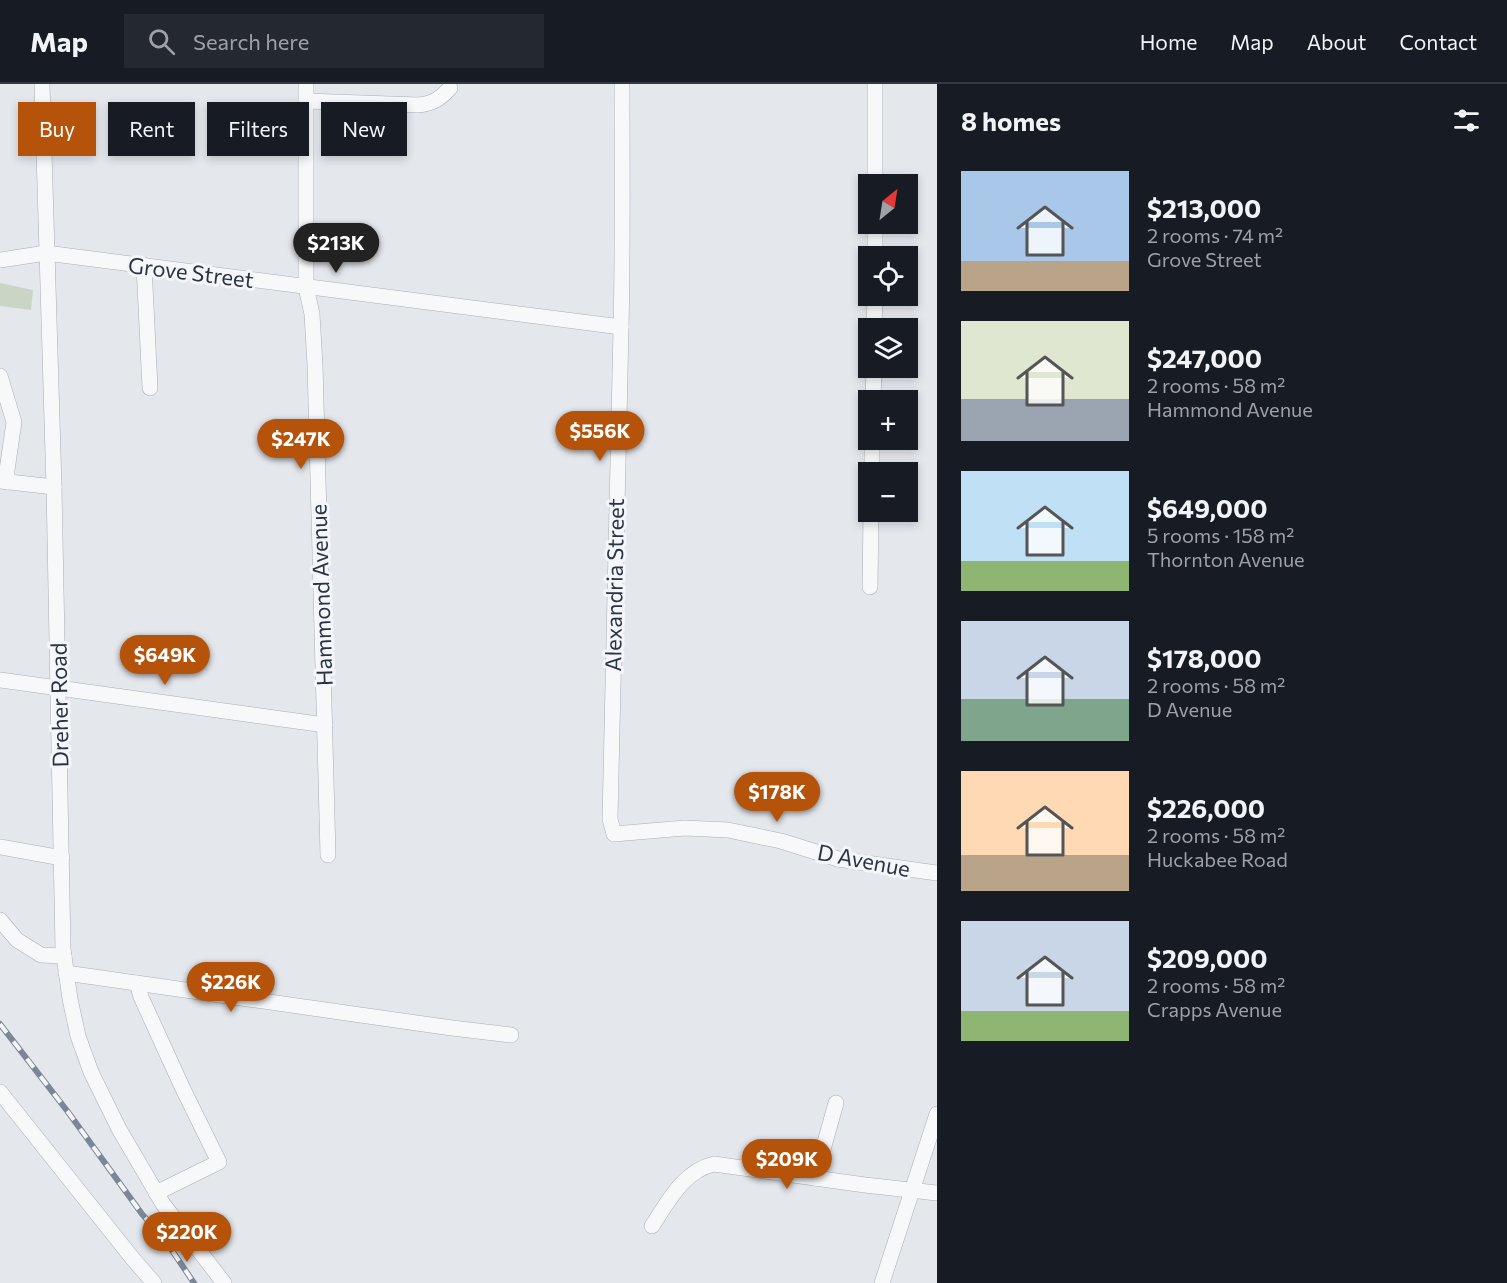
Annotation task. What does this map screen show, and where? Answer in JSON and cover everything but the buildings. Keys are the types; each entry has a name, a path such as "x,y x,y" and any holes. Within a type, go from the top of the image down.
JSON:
{"street":[{"name":"Dreher Road","path":"42,84 66,974 78,1036 91,1072 119,1129 156,1193 224,1283"},
{"name":"Hammond Avenue","path":"306,84 306,286 312,314 315,365 328,855"},
{"name":"Alexandria Street","path":"614,834 610,819 621,327 622,84"},
{"path":"875,84 875,174"},
{"path":"306,101 430,104 450,88"},
{"name":"Grove Street","path":"0,260 46,253 621,327"},
{"path":"144,266 150,388"},
{"path":"0,376 14,422 3,482 54,487"},
{"path":"870,587 871,522"},
{"path":"0,680 326,725"},
{"name":"D Avenue","path":"614,834 685,828 728,830 781,841 838,859 937,873"},
{"path":"0,847 62,858"},
{"path":"0,920 17,940 41,955 64,956"},
{"path":"66,974 511,1035"},
{"path":"137,983 141,997 219,1162 156,1193"},
{"path":"0,1092 154,1283"},
{"path":"815,1178 836,1103"},
{"path":"882,1283 937,1114"},
{"path":"652,1226 679,1187 703,1166 714,1164 937,1193"}],"green space":[{"path":"0,283 33,290 31,310 0,306"}],"railway":[{"path":"0,1024 142,1214 165,1240 194,1283"}]}
